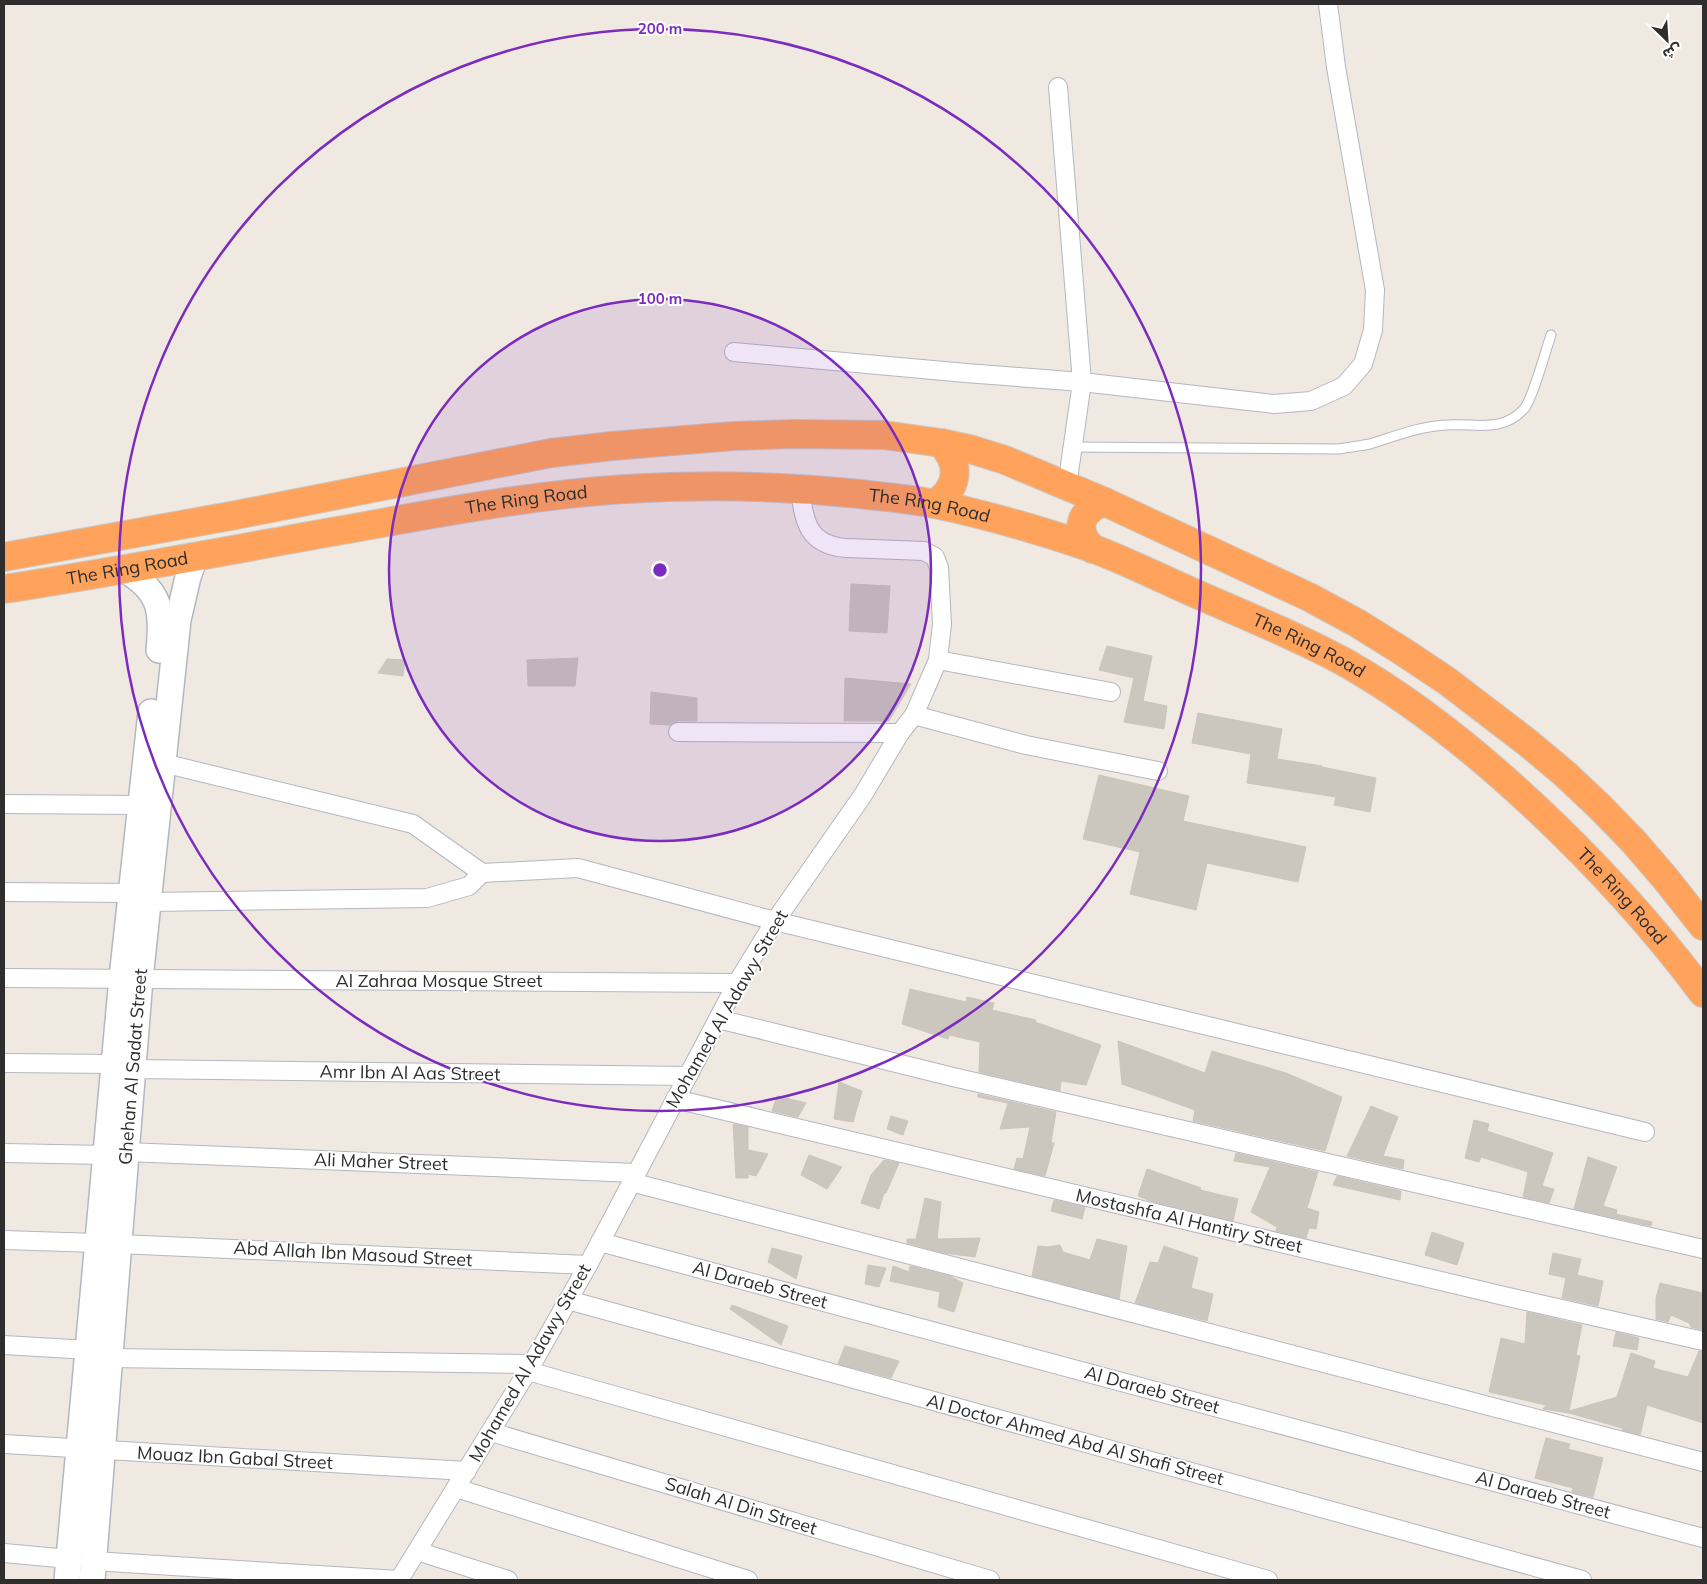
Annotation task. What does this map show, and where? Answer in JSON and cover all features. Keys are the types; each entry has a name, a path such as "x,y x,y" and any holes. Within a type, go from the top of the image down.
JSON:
{"highway":[{"name":"The Ring Road","path":"4,556 236,515 551,453 682,440 795,434 884,435 941,443 1005,460 1105,502 1309,597 1402,651 1447,681 1528,743 1600,807 1665,878 1703,926"},
{"path":"934,504 950,490 954,475 953,459 941,443"},
{"name":"The Ring Road","path":"4,589 125,570 430,514 577,493 728,486 800,489 934,504 1014,525 1093,549 1305,642 1355,669 1427,715 1501,775 1596,866 1653,930 1703,993"},
{"path":"1093,549 1086,543 1082,535 1084,517 1089,509 1096,504 1105,502"}],"main road":[{"name":"Ghehan Al Sadat Street","path":"68,1569 90,1450 139,897 163,763 178,620 186,584 195,557"},
{"name":"Ghehan Al Sadat Street","path":"125,570 139,578 150,590 158,604 161,620 140,805 139,897"},
{"name":"Ghehan Al Sadat Street","path":"90,1450 92,1571"}],"street":[{"path":"734,352 1082,382 1274,404 1311,401 1344,386 1363,364 1373,330 1375,290 1336,67 1328,4"},
{"path":"1058,87 1082,382 1066,486"},
{"name":"Mohamed Al Adawy Street","path":"399,1580 530,1367 588,1265 737,983 775,921 863,795 900,733 914,714 938,660 942,624 939,568 935,557 924,551 846,548 824,543 808,528 804,517 800,489"},
{"path":"938,660 1111,692"},
{"path":"914,714 1026,746 1158,771"},
{"path":"678,732 900,733"},
{"path":"163,763 413,824 482,874"},
{"path":"4,804 140,805"},
{"path":"4,892 139,897 427,898 469,886 482,874 578,868 775,921 1645,1132"},
{"name":"Al Zahraa Mosque Street","path":"4,978 737,983"},
{"path":"718,1019 953,1077 1703,1250"},
{"name":"Amr Ibn Al Aas Street","path":"4,1063 123,1067 688,1076"},
{"name":"Mostashfa Al Hantiry Street","path":"676,1099 1504,1296 1703,1341"},
{"name":"Ali Maher Street","path":"4,1153 116,1154 633,1177 1703,1462"},
{"name":"Abd Allah Ibn Masoud Street","path":"4,1240 588,1265"},
{"name":"Al Daraeb Street","path":"600,1242 1703,1538"},
{"name":"Al Doctor Ahmed Abd Al Shafi Street","path":"568,1300 1582,1580"},
{"path":"4,1346 98,1354 530,1367 1268,1580"},
{"name":"Salah Al Din Street","path":"491,1432 990,1580"},
{"name":"Mouaz Ibn Gabal Street","path":"4,1444 466,1472"},
{"path":"456,1488 748,1580"},
{"path":"417,1551 508,1580"},
{"path":"4,1553 68,1569"},
{"path":"92,1571 399,1580"}],"lane":[{"path":"1072,447 1340,449 1368,444 1428,426 1449,424 1493,426 1511,420 1525,409 1550,335"}],"building":[{"path":"851,584 890,586 887,633 849,631"},
{"path":"1107,646 1152,656 1143,701 1167,706 1164,729 1124,722 1134,678 1099,670"},
{"path":"578,658 575,686 528,686 527,660"},
{"path":"387,659 405,660 403,676 378,673"},
{"path":"845,678 911,684 889,721 844,721"},
{"path":"651,692 697,698 697,721 678,721 670,725 650,724"},
{"path":"1198,713 1282,729 1277,759 1322,766 1376,778 1370,812 1334,805 1336,797 1247,783 1251,754 1192,743"},
{"path":"1099,775 1189,796 1183,821 1306,847 1298,882 1207,863 1196,910 1130,894 1140,852 1083,839"},
{"path":"910,989 966,1002 967,997 994,1003 992,1010 1036,1020 1035,1022 1101,1045 1086,1085 1061,1081 1060,1091 979,1072 980,1042 949,1035 948,1039 902,1024"},
{"path":"1118,1041 1205,1073 1212,1051 1286,1073 1342,1097 1325,1151 1193,1121 1195,1110 1122,1084"},
{"path":"839,1082 862,1091 853,1122 834,1119"},
{"path":"978,1094 1056,1112 1051,1142 1054,1143 1045,1176 1014,1169 1017,1158 1023,1159 1030,1127 1000,1129 1008,1103 978,1097"},
{"path":"777,1096 806,1103 798,1117 772,1111"},
{"path":"1371,1106 1398,1117 1383,1156 1404,1160 1403,1169 1347,1156"},
{"path":"891,1116 908,1121 903,1135 887,1129"},
{"path":"1474,1120 1489,1124 1487,1131 1553,1153 1542,1186 1554,1189 1549,1203 1523,1197 1528,1172 1481,1157 1479,1162 1465,1158"},
{"path":"733,1124 748,1127 748,1150 768,1154 756,1176 748,1174 748,1178 736,1178"},
{"path":"1236,1153 1318,1172 1307,1208 1319,1212 1316,1229 1309,1228 1306,1238 1276,1231 1277,1227 1251,1212 1270,1167 1234,1161"},
{"path":"809,1155 842,1167 827,1189 801,1175"},
{"path":"1588,1157 1617,1167 1603,1206 1617,1210 1616,1214 1652,1222 1651,1226 1574,1209"},
{"path":"884,1160 899,1163 886,1193 884,1193 879,1209 861,1203 871,1175"},
{"path":"1147,1169 1201,1188 1200,1190 1238,1199 1233,1221 1153,1202 1138,1196"},
{"path":"1337,1176 1401,1191 1400,1200 1333,1185"},
{"path":"925,1198 941,1202 937,1239 980,1238 975,1257 944,1253 907,1243 907,1239 916,1239"},
{"path":"1054,1200 1085,1207 1082,1219 1051,1211"},
{"path":"1432,1232 1464,1243 1457,1265 1425,1255"},
{"path":"1097,1239 1127,1246 1119,1299 1032,1276 1038,1246 1060,1245 1063,1252 1090,1260"},
{"path":"1164,1246 1198,1258 1191,1288 1213,1294 1207,1321 1135,1303 1150,1262 1158,1263"},
{"path":"772,1248 802,1256 796,1279 768,1262"},
{"path":"1553,1253 1581,1259 1577,1275 1603,1281 1598,1306 1562,1298 1566,1278 1549,1274"},
{"path":"868,1265 886,1268 879,1287 865,1284"},
{"path":"893,1266 909,1272 910,1266 950,1276 963,1283 954,1312 938,1307 940,1292 890,1281"},
{"path":"1660,1283 1703,1293 1703,1330 1691,1327 1689,1323 1671,1315 1668,1322 1656,1319 1656,1298"},
{"path":"732,1305 788,1326 781,1345 730,1309"},
{"path":"1527,1312 1582,1325 1576,1355 1580,1356 1569,1411 1617,1397 1631,1353 1655,1361 1653,1368 1688,1377 1699,1351 1703,1351 1703,1423 1647,1405 1640,1435 1569,1413 1543,1409 1546,1405 1489,1392 1501,1338 1525,1344"},
{"path":"1616,1332 1639,1338 1637,1350 1613,1346"},
{"path":"845,1346 899,1361 891,1378 838,1364"},
{"path":"1546,1438 1570,1444 1568,1449 1603,1458 1593,1497 1572,1492 1573,1488 1535,1478"}]}
